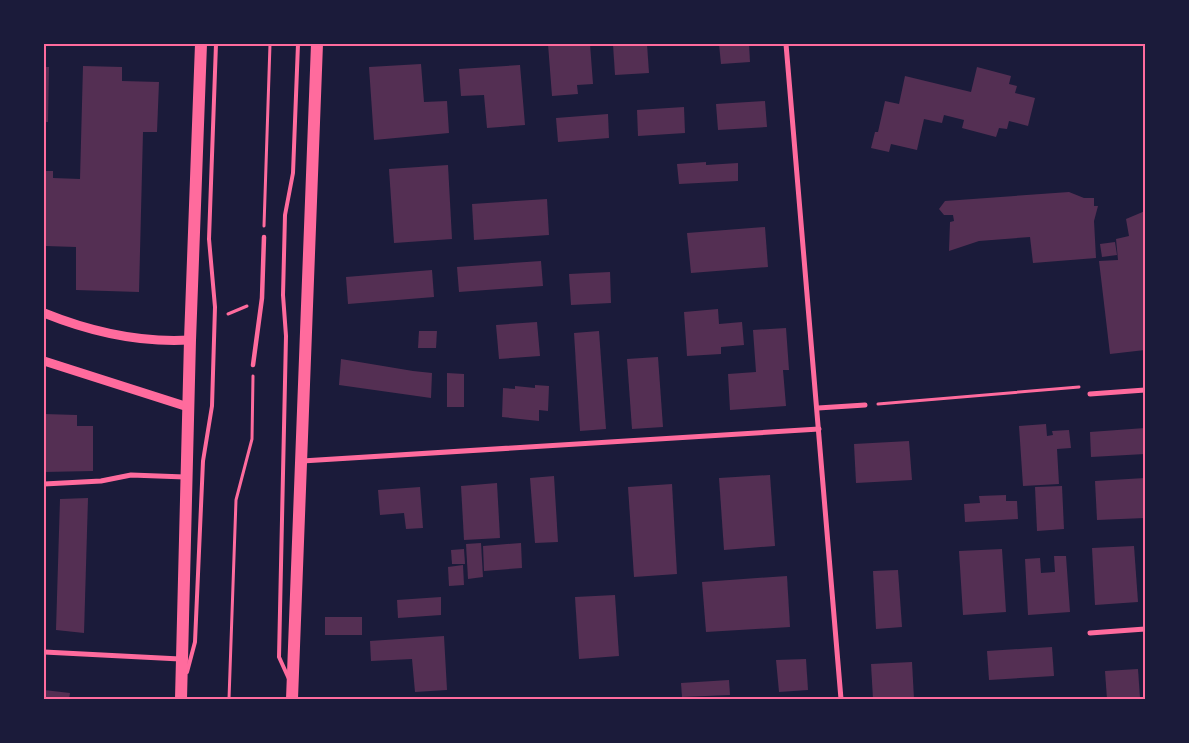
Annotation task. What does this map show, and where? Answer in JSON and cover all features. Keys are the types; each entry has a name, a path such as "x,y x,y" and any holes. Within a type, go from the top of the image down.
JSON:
{"main road":[{"path":"181,697 190,340 201,44"},
{"path":"292,693 316,44"}],"street":[{"path":"786,44 841,699"},
{"path":"253,366 262,298 264,238"},
{"path":"44,313 100,332 131,338 159,342 190,340"},
{"path":"44,362 188,407"},
{"path":"1090,394 1145,390"},
{"path":"818,408 865,405"},
{"path":"302,461 819,429"},
{"path":"44,484 101,481 131,475 186,476"},
{"path":"1090,633 1145,630"},
{"path":"44,652 181,659"}],"lane":[{"path":"181,697 195,642 203,461 212,406 215,307 209,239 216,44"},
{"path":"292,693 279,657 286,375 283,295 285,215 293,173 298,44"}],"path":[{"path":"264,238 270,44"},
{"path":"229,699 236,500 252,439 253,366"},
{"path":"865,405 1085,386"}],"building":[{"path":"548,44 590,44 593,84 577,85 578,94 552,96"},
{"path":"613,44 647,44 649,73 615,75"},
{"path":"719,44 749,44 750,62 721,64"},
{"path":"421,64 424,102 447,101 449,133 374,140 369,67"},
{"path":"520,65 525,125 487,128 484,95 461,96 459,69"},
{"path":"83,66 122,67 122,81 159,82 157,132 143,132 139,292 76,290 76,247 46,246 46,265 44,265 44,171 53,171 53,178 80,179"},
{"path":"44,67 49,67 48,122 44,122"},
{"path":"977,67 1011,76 1009,84 1017,86 1015,93 1035,98 1028,126 1009,121 1007,129 999,128 996,137 962,128 964,120 944,115 942,123 924,119 917,150 891,144 889,152 871,148 875,132 878,132 885,101 899,104 905,76 971,92"},
{"path":"765,101 767,127 718,130 716,104"},
{"path":"684,107 685,133 638,136 637,110"},
{"path":"608,114 609,138 558,142 556,118"},
{"path":"706,162 706,165 738,163 738,181 679,184 677,164"},
{"path":"448,165 452,239 394,243 389,169"},
{"path":"1069,192 1084,198 1094,198 1094,206 1098,206 1094,221 1096,258 1033,263 1030,237 979,241 949,251 950,222 954,221 953,215 944,215 939,209 945,201"},
{"path":"547,199 549,235 474,240 472,204"},
{"path":"1145,211 1145,350 1110,354 1099,261 1118,260 1116,239 1129,236 1126,219"},
{"path":"765,227 768,267 691,273 687,233"},
{"path":"1115,242 1117,255 1102,257 1100,244"},
{"path":"541,261 543,286 459,292 457,267"},
{"path":"432,270 434,297 348,304 346,277"},
{"path":"610,272 611,303 571,305 569,274"},
{"path":"718,309 719,324 742,322 744,345 721,347 721,354 687,356 684,312"},
{"path":"537,322 540,356 499,359 496,325"},
{"path":"786,328 789,370 783,370 786,406 730,410 728,374 756,372 753,330"},
{"path":"419,331 437,331 436,348 418,348"},
{"path":"599,331 606,429 580,431 574,333"},
{"path":"658,357 663,427 632,429 627,359"},
{"path":"341,359 432,373 431,398 339,385"},
{"path":"447,373 464,374 464,407 447,407"},
{"path":"535,385 549,386 548,411 539,410 539,421 502,417 503,388 515,389 515,386 535,388"},
{"path":"44,414 77,415 77,426 93,426 93,471 44,472"},
{"path":"1046,424 1047,436 1053,435 1052,431 1069,430 1071,448 1057,449 1059,484 1023,486 1019,426"},
{"path":"1145,428 1145,454 1091,457 1090,432"},
{"path":"909,441 912,480 856,483 854,444"},
{"path":"770,475 775,546 724,550 719,478"},
{"path":"554,476 558,542 535,543 530,478"},
{"path":"1145,478 1145,518 1097,520 1095,481"},
{"path":"497,483 500,538 464,540 461,486"},
{"path":"672,484 677,574 634,577 628,487"},
{"path":"1062,486 1064,529 1037,531 1035,487"},
{"path":"420,487 423,528 406,529 404,513 380,515 378,490"},
{"path":"1006,495 1006,501 1017,501 1018,519 965,522 964,504 980,503 979,496"},
{"path":"88,498 84,633 56,630 60,499"},
{"path":"481,543 483,577 468,579 466,544"},
{"path":"521,543 522,568 484,571 483,546"},
{"path":"1134,546 1138,602 1095,605 1092,548"},
{"path":"464,549 465,564 452,564 451,550"},
{"path":"1002,549 1006,612 963,615 959,551"},
{"path":"1054,556 1066,556 1070,612 1028,615 1025,559 1040,558 1041,573 1055,572"},
{"path":"463,565 464,585 449,586 448,567"},
{"path":"898,570 902,627 876,629 873,571"},
{"path":"787,576 790,627 706,632 702,582"},
{"path":"615,595 619,656 579,659 575,597"},
{"path":"441,597 441,615 398,618 397,600"},
{"path":"325,617 362,617 362,635 325,635"},
{"path":"444,636 447,690 415,692 412,659 371,661 370,641"},
{"path":"1052,647 1054,676 989,680 987,651"},
{"path":"806,659 808,690 779,692 776,660"},
{"path":"912,662 914,699 873,699 871,664"},
{"path":"1138,669 1140,698 1107,699 1105,671"},
{"path":"729,680 730,695 682,697 681,683"},
{"path":"44,690 70,693 69,699 44,699"}]}
